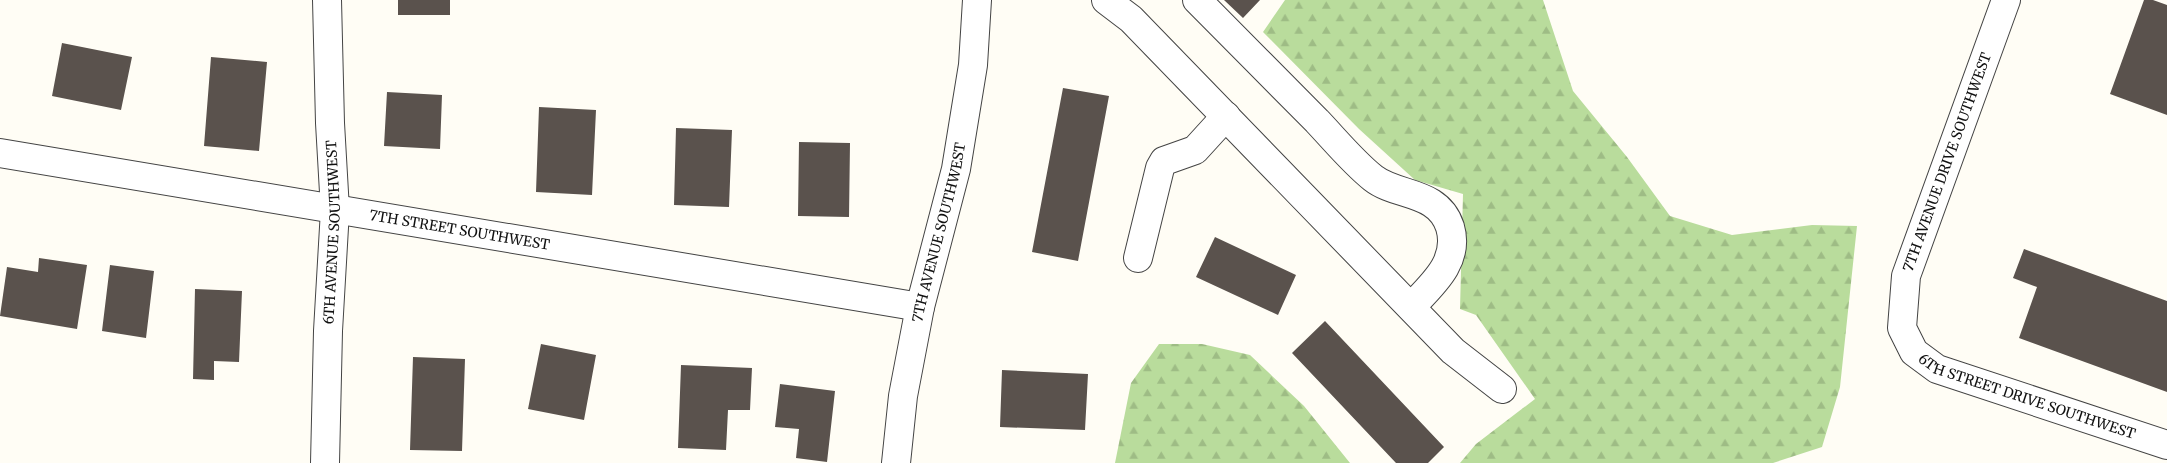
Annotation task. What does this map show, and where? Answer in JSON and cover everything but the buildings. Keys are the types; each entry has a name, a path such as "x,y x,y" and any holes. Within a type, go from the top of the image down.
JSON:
{"street":[{"name":"6TH AVENUE SOUTHWEST","path":"325,463 328,331 335,210 330,122 327,0"},
{"name":"7TH AVENUE SOUTHWEST","path":"896,463 903,396 920,307 956,169 973,65 977,0"},
{"path":"1106,0 1131,19 1453,351 1502,389"},
{"path":"1197,0 1374,179 1435,204 1444,214 1452,238 1452,251 1448,264 1440,276 1411,307"},
{"name":"7TH AVENUE DRIVE SOUTHWEST","path":"1902,328 1906,276 2006,0"},
{"path":"1138,258 1160,168 1164,161 1194,150 1226,116"},
{"name":"7TH STREET SOUTHWEST","path":"0,153 920,307"},
{"name":"6TH STREET DRIVE SOUTHWEST","path":"1902,328 1914,352 1937,369 2167,445"}],"green space":[{"path":"1285,0 1543,0 1573,91 1627,157 1670,216 1732,235 1812,225 1857,226 1840,387 1822,447 1773,463 1460,463 1476,444 1535,399 1476,315 1460,309 1463,194 1415,180 1359,129 1263,32"},
{"path":"1159,344 1202,344 1250,355 1304,406 1350,463 1115,463 1131,383"}]}
